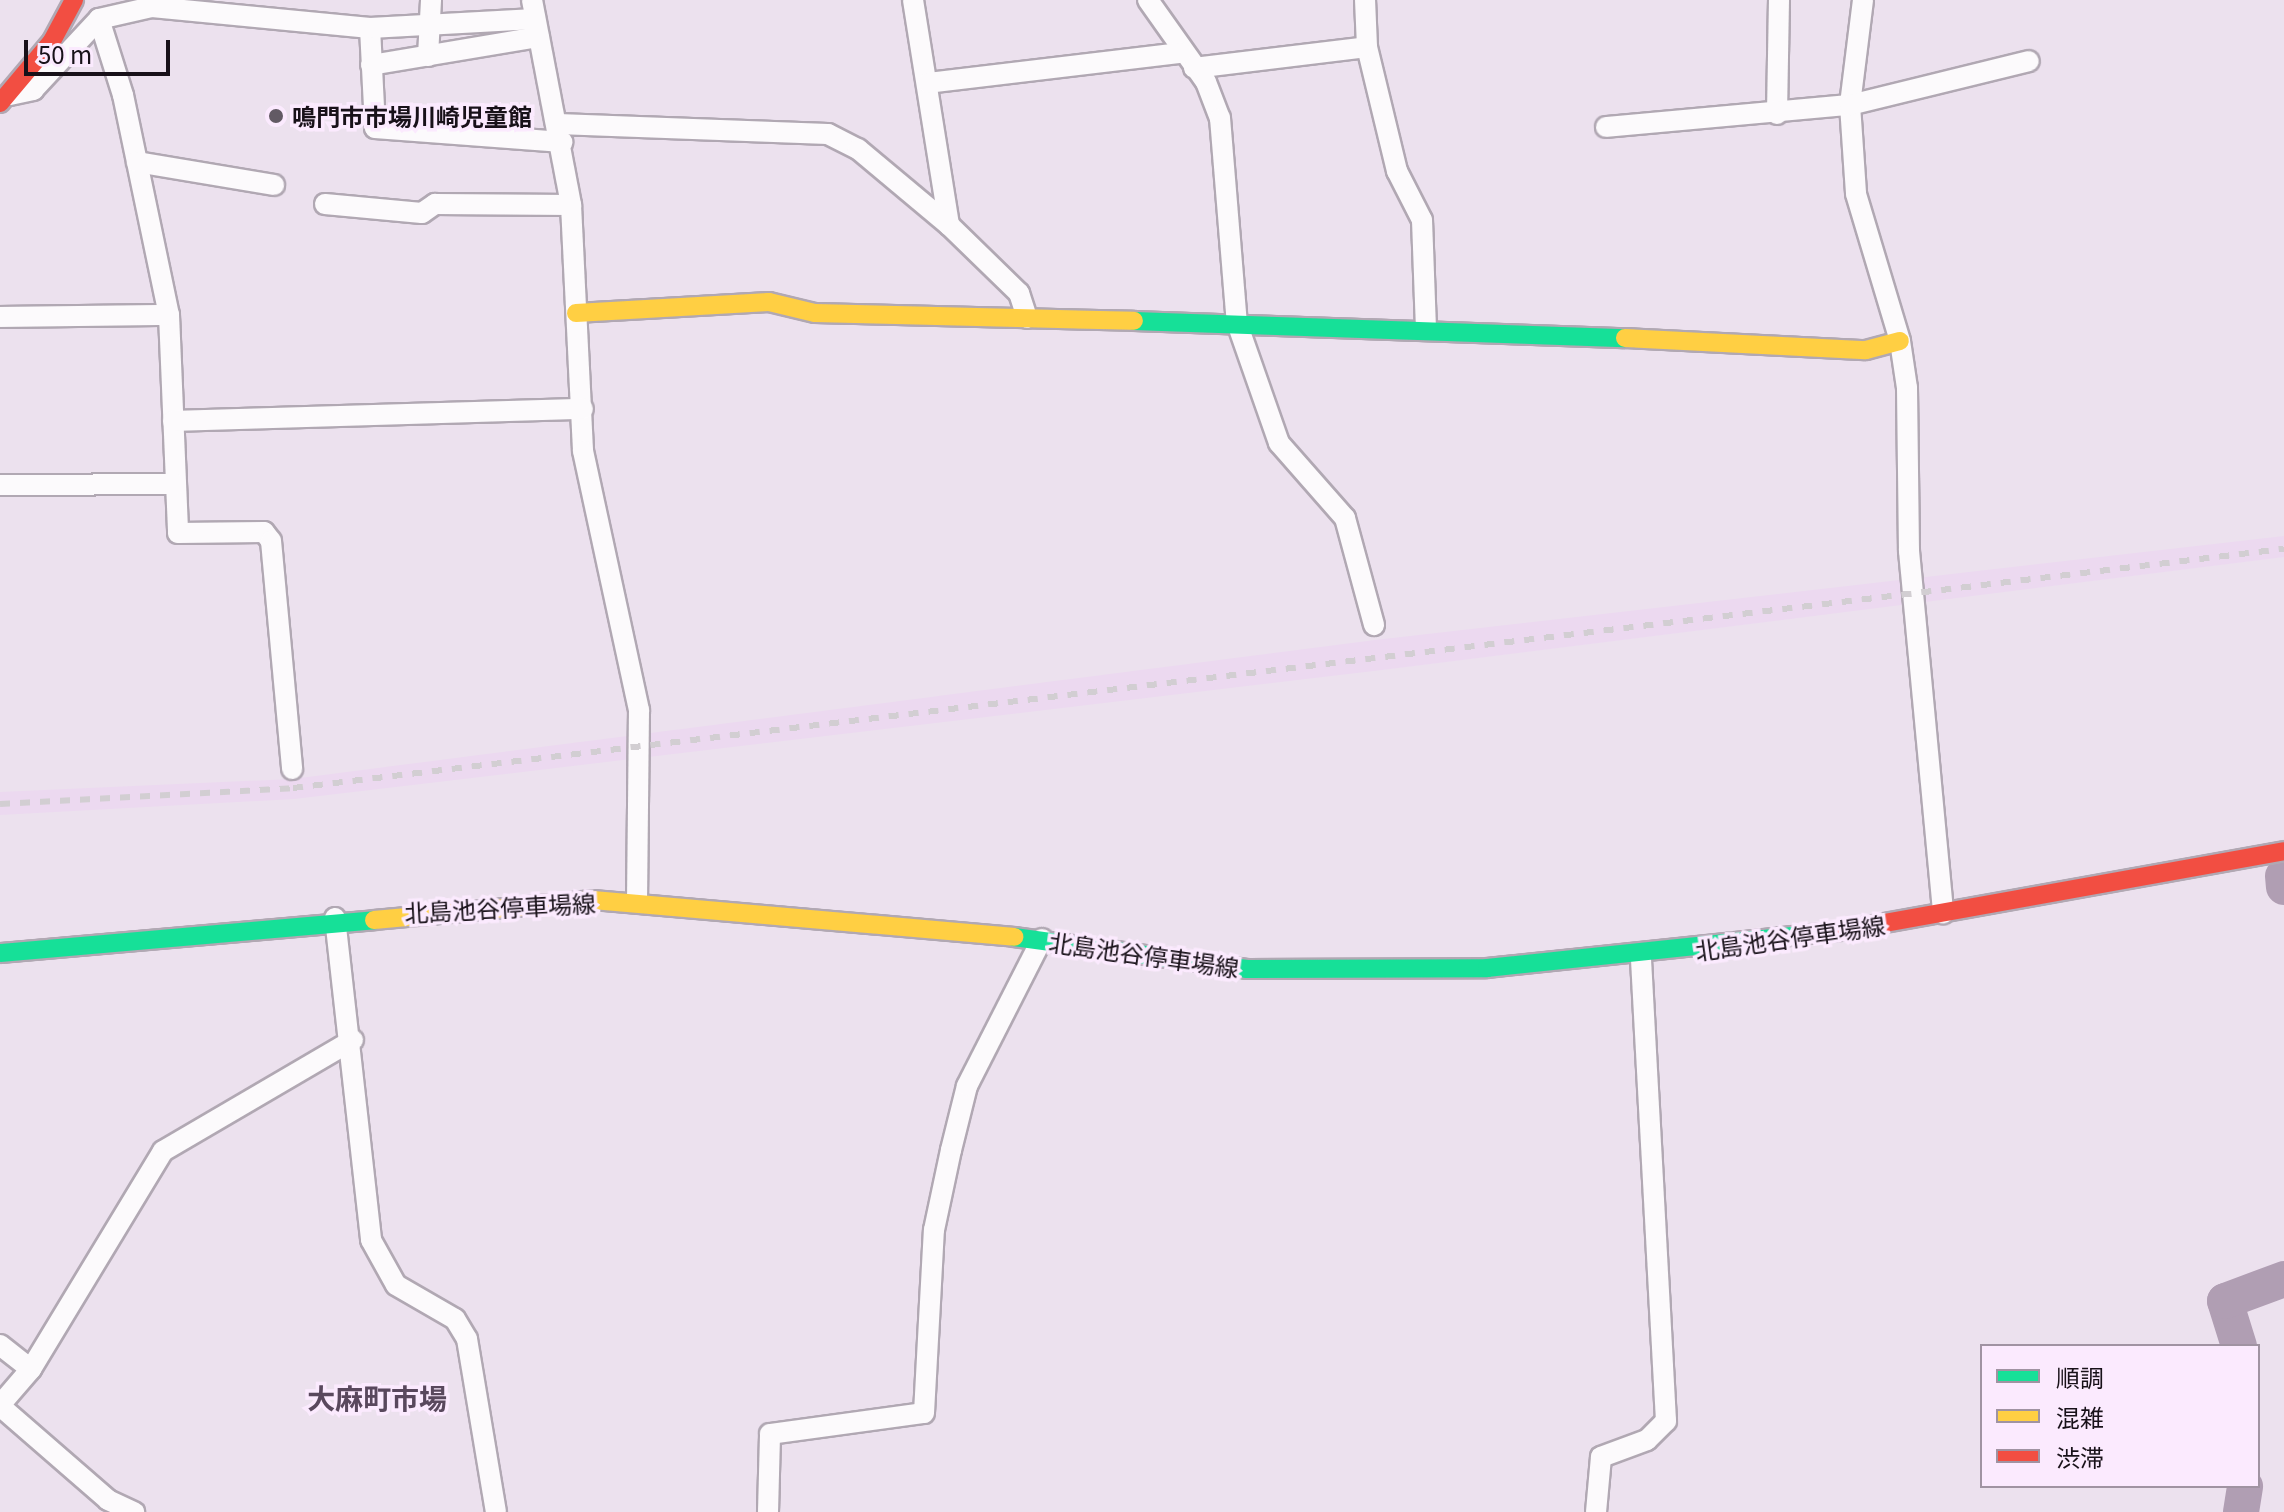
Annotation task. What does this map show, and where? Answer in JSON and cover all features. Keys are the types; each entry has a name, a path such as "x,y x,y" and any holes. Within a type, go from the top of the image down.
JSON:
{"main road":[{"path":"5,99 74,0"},
{"path":"576,313 769,302 815,313 1426,328 1866,350 1900,341"},
{"name":"北島池谷停車場線","path":"0,953 88,949 335,918 513,903 637,902 1042,939 1247,969 1487,968 1769,944 2284,851"}],"street":[{"path":"428,56 427,25 431,0"},
{"path":"913,0 949,225"},
{"path":"1148,0 1188,60 1220,118 1228,161 1237,323 1279,443 1345,518 1364,564 1374,625"},
{"path":"1365,0 1367,47 1397,171 1422,220 1426,328"},
{"path":"1777,114 1779,0"},
{"path":"1863,0 1850,105 1856,194 1900,341 1909,551 1943,913"},
{"path":"5,99 33,90 99,19 152,7 265,8 370,28 535,18"},
{"path":"371,65 428,56 535,18"},
{"path":"535,18 560,133 571,205 583,451 639,710 637,902"},
{"path":"99,19 137,162 169,315 178,533 264,532 271,541 292,769"},
{"path":"370,28 375,128 560,133 828,134 858,149 949,225 1019,293 1027,318"},
{"path":"928,83 1367,47"},
{"path":"1606,127 1777,114 1850,105 2029,61"},
{"path":"137,162 274,185"},
{"path":"325,204 422,213 435,204 571,205"},
{"path":"0,317 169,315"},
{"path":"173,421 583,409"},
{"path":"0,485 176,484"},
{"path":"335,918 353,1040 371,1240 396,1285 455,1319 467,1339 496,1512"},
{"path":"768,1512 770,1434 789,1426 924,1413 934,1230 951,1150 967,1086 1042,939"},
{"path":"1596,1512 1601,1457 1647,1440 1666,1421 1641,956"},
{"path":"134,1512 108,1500 0,1406 31,1369 163,1151 353,1040"},
{"path":"0,1345 31,1369"}],"shaded area":[{"path":"2284,536 2284,557 1382,670 294,799 0,815 0,792 292,779 1375,640"}],"waterway":[{"path":"2283,876 2284,887"},
{"path":"2238,1344 2225,1301 2284,1279"},
{"path":"2241,1512 2245,1488"}],"railway":[{"path":"0,804 293,788 2284,549"}],"traffic: fast":[{"path":"1134,321 1625,338"},
{"path":"0,953 374,920"},
{"path":"1014,937 1247,969 1487,968 1840,931"}],"traffic: slow":[{"path":"576,313 769,302 815,313 1134,321"},
{"path":"1625,338 1866,350 1900,341"},
{"path":"374,920 593,900 1014,937"}],"traffic: jam":[{"path":"0,103 52,41 74,0"},
{"path":"1840,931 2284,851"}],"place":[{"name":"鳴門市市場川崎児童館","path":"276,116"}],"district":[{"name":"大麻町市場","path":"377,1397"}]}
